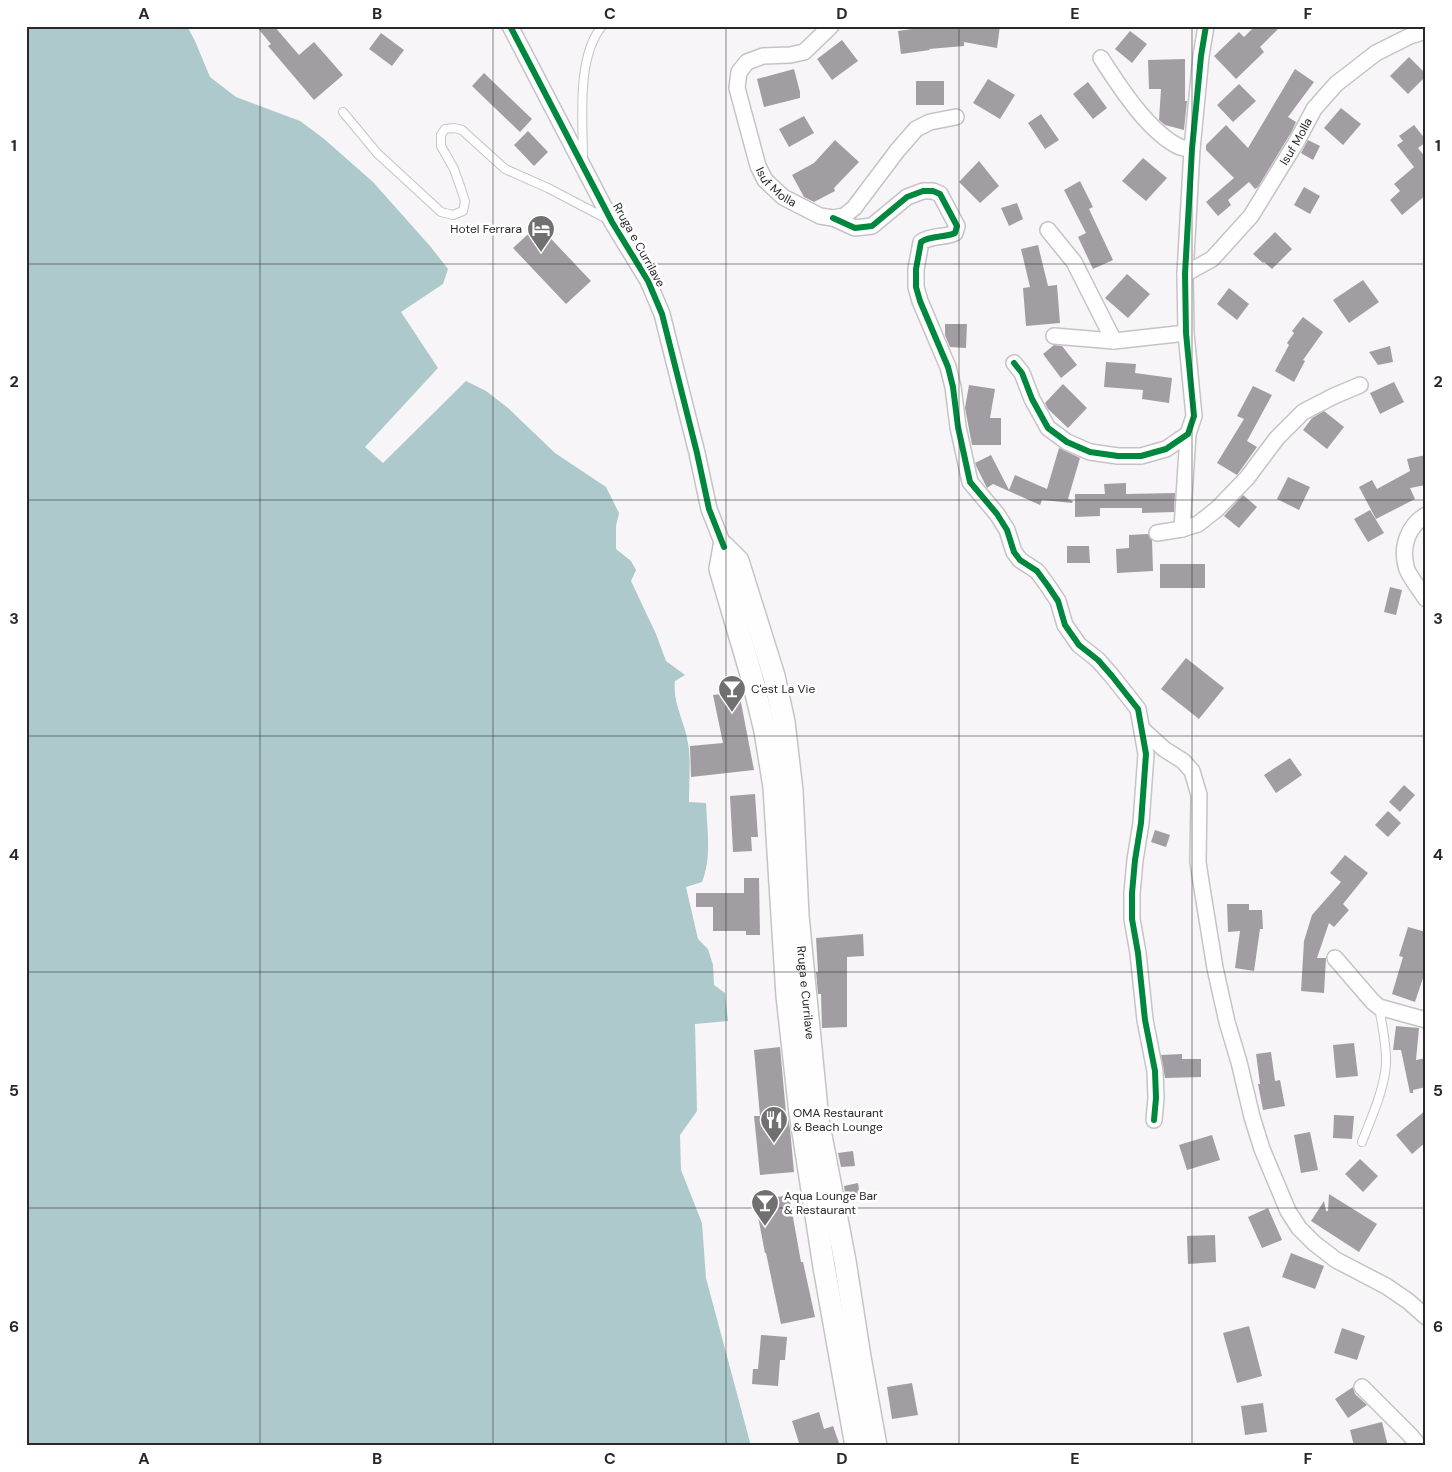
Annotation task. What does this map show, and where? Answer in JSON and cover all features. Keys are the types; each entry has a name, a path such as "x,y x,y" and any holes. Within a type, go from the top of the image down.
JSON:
{"main road":[{"name":"Rruga e Currilave","path":"724,547 720,569 766,731 774,787 787,996 800,1113 824,1267 856,1446"},
{"name":"Rruga e Currilave","path":"724,547 738,561 774,676 784,722 792,791 800,934 818,1120 845,1261 876,1446"}],"street":[{"name":"Rruga e Currilave","path":"510,26 612,222 648,281 662,314 709,509 724,547"},
{"name":"Isuf Molla","path":"831,26 804,52 790,55 763,56 747,62 739,72 737,88 758,166 765,180 783,198 820,216 833,218 855,228 872,226 907,198 923,191 933,191 940,194 957,226 955,233 948,236 926,239 921,242 916,269 916,287 920,301 948,366 953,387 958,427 970,482 997,514 1007,530 1014,552 1020,560 1037,571 1058,601 1065,625 1079,645 1098,660 1138,709 1142,730"},
{"path":"1182,529 1188,434 1194,416 1186,333 1185,274 1192,149 1201,56 1206,26"},
{"name":"Isuf Molla","path":"1185,274 1212,259 1251,216 1297,141 1314,109 1336,84 1376,53 1410,36 1426,31"},
{"path":"1101,58 1123,92 1141,114 1163,135 1181,148 1192,149"},
{"path":"833,218 844,216 854,208 916,130 930,122 956,117"},
{"path":"1048,230 1074,262 1114,341"},
{"path":"1054,336 1114,341 1186,333"},
{"path":"1014,363 1022,373 1032,399 1048,428 1067,442 1090,452 1118,456 1141,456 1166,449 1188,434"},
{"path":"1157,533 1198,524 1217,509 1248,478 1277,438 1303,412 1360,385"},
{"path":"1426,515 1408,532 1405,546 1406,567 1426,599"},
{"path":"1142,730 1146,754 1141,823 1132,893 1132,919 1141,977 1145,1020 1155,1071 1156,1098 1154,1120"},
{"path":"1142,730 1164,749 1183,761 1192,771 1199,795 1198,862 1215,968 1226,1022 1239,1062 1262,1149 1288,1211 1299,1228 1314,1243 1336,1260 1386,1286 1408,1301 1426,1317"},
{"path":"1335,958 1379,1007 1426,1020"},
{"path":"1362,1387 1419,1446"}],"lane":[{"path":"583,165 583,77 589,48 602,26"},
{"path":"343,112 377,153 441,212 453,215 462,211 465,202 454,169 441,146 441,135 445,129 454,128 462,130 505,169 548,188 612,222"},
{"path":"1362,1142 1381,1091 1386,1065 1379,1007"}],"water":[{"path":"26,26 187,26 210,77 236,97 300,121 323,138 373,182 430,246 448,269 443,284 401,312 438,368 365,447 383,463 466,381 486,391 508,408 555,453 606,487 619,513 616,526 616,549 631,561 636,570 631,581 656,634 666,661 685,675 675,681 675,697 689,749 689,802 706,803 708,843 705,872 702,882 686,887 698,939 708,949 713,965 714,985 725,993 728,1021 695,1024 697,1111 680,1135 681,1170 702,1223 706,1278 751,1446 26,1446"}],"building":[{"path":"256,26 274,26 299,55 314,42 343,75 314,100 268,46 271,44"},
{"path":"953,26 1000,26 997,48 964,42 964,46 901,54 898,31"},
{"path":"1255,26 1281,26 1260,47 1264,52 1236,79 1214,56 1239,32 1244,37"},
{"path":"1130,31 1147,44 1132,63 1115,49"},
{"path":"381,33 404,50 392,66 369,49"},
{"path":"842,40 858,61 832,80 817,59"},
{"path":"1409,57 1426,76 1408,94 1390,76"},
{"path":"1185,59 1185,101 1187,101 1184,130 1165,125 1159,120 1161,89 1149,89 1148,60"},
{"path":"794,69 800,98 764,107 757,79"},
{"path":"1295,69 1314,82 1288,117 1296,122 1292,131 1258,187 1255,189 1249,182 1228,200 1231,205 1218,216 1206,202 1234,178 1206,150 1206,145 1226,125 1248,148"},
{"path":"484,73 532,119 520,132 472,86"},
{"path":"988,79 1015,95 1000,119 973,103"},
{"path":"916,81 944,81 944,105 916,105"},
{"path":"1088,82 1107,108 1093,119 1073,94"},
{"path":"1239,84 1256,101 1233,122 1217,105"},
{"path":"1341,108 1361,124 1343,145 1324,128"},
{"path":"1041,114 1059,140 1045,149 1028,123"},
{"path":"804,116 814,133 789,147 779,129"},
{"path":"1414,125 1426,140 1418,148 1426,158 1426,195 1402,215 1390,200 1400,191 1394,184 1414,167 1397,145 1403,141 1399,136"},
{"path":"528,131 548,152 534,166 514,145"},
{"path":"835,140 859,162 834,188 835,191 814,202 804,197 792,175 814,163"},
{"path":"1308,140 1320,146 1313,160 1301,153"},
{"path":"1143,158 1167,178 1146,201 1122,181"},
{"path":"979,161 999,186 980,203 959,182"},
{"path":"1080,181 1093,207 1089,209 1113,260 1093,269 1078,237 1086,233 1064,190"},
{"path":"1304,187 1320,196 1310,214 1294,205"},
{"path":"1017,203 1023,219 1009,226 1001,208"},
{"path":"538,225 591,281 566,304 513,248"},
{"path":"1275,232 1292,249 1272,269 1253,254"},
{"path":"1038,245 1048,286 1057,285 1060,323 1026,326 1023,288 1030,287 1021,249"},
{"path":"1127,274 1150,294 1128,318 1105,298"},
{"path":"1363,280 1379,302 1349,323 1333,300"},
{"path":"1229,288 1249,304 1237,320 1217,304"},
{"path":"1303,317 1323,332 1303,360 1305,361 1294,382 1275,371 1289,345 1287,343 1294,333 1292,331"},
{"path":"945,324 967,324 966,348 950,347 945,335"},
{"path":"1054,345 1062,346 1077,365 1061,378 1043,354"},
{"path":"1390,346 1393,362 1378,365 1369,352"},
{"path":"1106,362 1136,364 1135,373 1172,378 1169,403 1142,399 1143,390 1104,387"},
{"path":"1394,382 1404,402 1380,414 1370,393"},
{"path":"1063,384 1087,408 1068,428 1048,409 1045,403"},
{"path":"969,385 995,389 990,418 1001,418 1001,445 972,445 965,408"},
{"path":"1253,386 1272,395 1247,441 1257,447 1237,475 1217,463 1244,419 1237,416"},
{"path":"1324,411 1344,427 1327,449 1303,430 1312,418"},
{"path":"1059,448 1080,458 1068,499 1073,501 1072,503 1042,500 1040,505 993,484 987,488 975,463 991,455 1009,490 1015,475 1047,489"},
{"path":"1426,455 1426,485 1410,488 1415,499 1376,519 1359,487 1372,480 1377,489 1410,471 1407,459"},
{"path":"1288,477 1310,487 1299,510 1277,499"},
{"path":"1126,483 1126,494 1175,493 1174,512 1142,513 1142,508 1100,508 1100,516 1075,517 1075,494 1105,494 1104,484"},
{"path":"1243,495 1257,507 1239,528 1224,516"},
{"path":"1370,510 1384,533 1368,542 1354,519"},
{"path":"1148,534 1152,540 1153,571 1117,573 1116,549 1129,548 1129,535"},
{"path":"1067,546 1089,546 1090,563 1067,563"},
{"path":"1160,564 1205,564 1205,588 1160,588"},
{"path":"1390,587 1402,590 1396,615 1384,612"},
{"path":"1186,658 1224,688 1199,719 1161,689"},
{"path":"739,692 754,770 691,777 690,746 723,743 713,695"},
{"path":"1290,758 1302,775 1276,793 1264,775"},
{"path":"1404,785 1415,795 1400,812 1389,802"},
{"path":"755,794 758,837 751,837 752,851 733,852 730,796"},
{"path":"1388,811 1401,823 1388,837 1375,825"},
{"path":"1155,830 1170,835 1166,847 1151,842"},
{"path":"1345,855 1368,873 1343,904 1349,910 1334,927 1329,923 1317,958 1326,958 1324,993 1301,991 1304,941 1312,915 1341,882 1330,873"},
{"path":"744,878 759,878 760,935 746,935 746,931 713,931 713,907 696,907 696,893 744,893"},
{"path":"1227,904 1249,904 1249,910 1262,910 1263,929 1260,929 1254,971 1235,968 1240,931 1228,932"},
{"path":"1408,927 1426,932 1426,969 1415,1002 1392,994 1403,957 1399,956"},
{"path":"863,934 864,956 847,957 847,1027 822,1028 821,994 818,994 816,972 818,972 816,938"},
{"path":"1396,1026 1419,1028 1416,1060 1426,1058 1426,1087 1413,1090 1413,1093 1410,1093 1401,1050 1393,1050"},
{"path":"1354,1043 1358,1076 1336,1078 1333,1045"},
{"path":"780,1047 794,1172 760,1175 754,1116 760,1116 754,1050"},
{"path":"1271,1052 1275,1081 1280,1080 1285,1106 1263,1110 1258,1084 1260,1084 1256,1054"},
{"path":"1182,1054 1182,1059 1201,1059 1201,1077 1165,1078 1161,1055"},
{"path":"1426,1110 1426,1142 1412,1154 1396,1135"},
{"path":"1334,1115 1354,1116 1352,1139 1333,1138"},
{"path":"1310,1132 1318,1170 1301,1173 1294,1135"},
{"path":"1212,1135 1220,1160 1187,1170 1179,1145"},
{"path":"853,1151 855,1166 841,1167 838,1153"},
{"path":"1360,1159 1378,1176 1363,1192 1345,1174"},
{"path":"858,1183 860,1196 846,1198 844,1186"},
{"path":"1329,1194 1377,1224 1359,1252 1311,1221 1324,1201 1326,1211 1328,1211"},
{"path":"789,1195 801,1262 803,1262 815,1317 781,1324 755,1201"},
{"path":"1268,1208 1282,1240 1262,1248 1248,1217"},
{"path":"1215,1235 1216,1262 1188,1264 1187,1236"},
{"path":"1291,1253 1324,1266 1315,1289 1282,1277"},
{"path":"1249,1326 1262,1376 1237,1383 1223,1333"},
{"path":"1342,1328 1365,1336 1357,1360 1334,1353"},
{"path":"761,1335 787,1337 785,1360 780,1360 778,1386 752,1384 753,1369 758,1369"},
{"path":"912,1383 918,1415 892,1419 887,1387"},
{"path":"1353,1387 1355,1394 1367,1405 1348,1418 1335,1399"},
{"path":"1263,1403 1267,1432 1245,1435 1241,1406"},
{"path":"819,1412 824,1429 833,1426 839,1443 831,1446 800,1446 792,1421"},
{"path":"1382,1422 1388,1446 1354,1446 1350,1430"}],"cycle path":[{"path":"510,26 612,222 648,281 662,314 709,509 724,547"},
{"path":"1014,363 1022,373 1032,399 1048,428 1067,442 1090,452 1118,456 1141,456 1166,449 1188,434 1194,416 1186,333 1185,274 1192,149 1201,56 1206,26"},
{"path":"833,218 855,228 872,226 907,197 923,191 933,191 940,194 957,226 955,233 929,238 921,242 916,269 916,287 948,367 970,482 997,514 1007,530 1014,552 1020,560 1037,571 1048,586 1058,601 1065,625 1079,645 1098,660 1138,709 1146,754 1141,823 1132,893 1132,919 1138,953 1145,1020 1155,1071 1156,1098 1154,1120"}],"place":[{"name":"Hotel Ferrara","path":"541,253"},
{"name":"C'est La Vie","path":"732,713"},
{"name":"OMA Restaurant & Beach Lounge","path":"774,1144"},
{"name":"Aqua Lounge Bar & Restaurant","path":"765,1227"}]}
